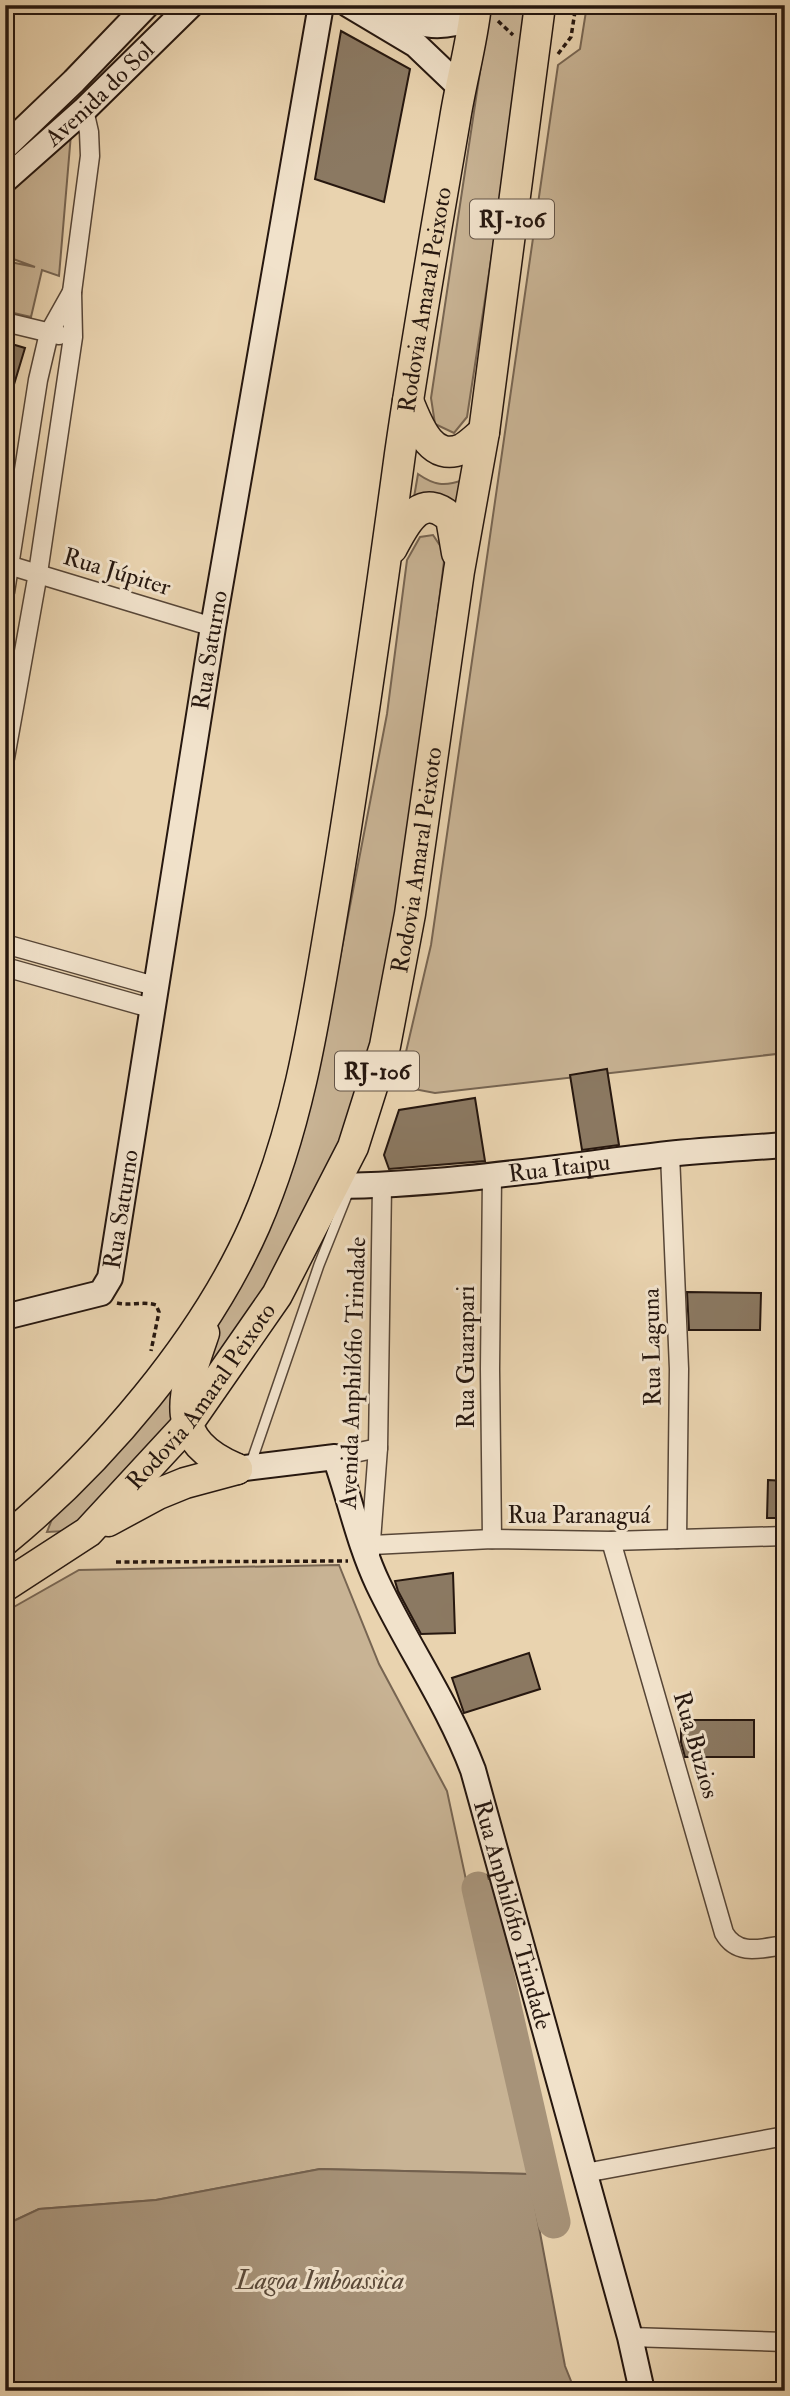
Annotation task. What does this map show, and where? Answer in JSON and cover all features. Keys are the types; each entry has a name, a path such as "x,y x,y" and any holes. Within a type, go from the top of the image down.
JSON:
{"highway":[{"name":"Rodovia Amaral Peixoto","path":"5,1586 88,1532 186,1426 277,1295 342,1186 384,1046 410,914 459,571 544,56 540,5"},
{"name":"Rodovia Amaral Peixoto","path":"5,1540 42,1510 95,1457 175,1359 219,1293 254,1228 280,1165 301,1089 357,764 408,401 460,87 480,12"},
{"path":"408,401 428,443 436,447 444,450 463,449 484,432"},
{"path":"386,557 407,520 420,510 432,508 451,518 459,571"},
{"path":"219,1293 186,1394 186,1426 206,1452 218,1461 243,1469"},
{"path":"88,1532 158,1494 185,1483 243,1469"}],"street":[{"name":"Avenida do Sol","path":"9,171 84,110 191,5"},
{"name":"Rua Saturno","path":"108,1298 214,627 321,5"},
{"path":"349,5 416,45 460,87"},
{"path":"382,5 423,25 450,26 480,12"},
{"name":"Avenida do Sol","path":"5,147 74,81 143,7"},
{"path":"5,758 73,337 72,292 90,156 89,132 84,110"},
{"path":"5,592 7,565 38,380 49,333 72,292"},
{"path":"5,322 73,337"},
{"name":"Rua Júpiter","path":"7,565 214,627"},
{"path":"5,944 156,998"},
{"path":"5,967 156,998"},
{"name":"Rua Itaipu","path":"342,1186 382,1186 492,1176 670,1154 785,1145"},
{"name":"Rua Laguna","path":"670,1154 679,1369 677,1539"},
{"name":"Rua Guarapari","path":"492,1176 492,1539"},
{"name":"Avenida Anphilófio Trindade","path":"365,1556 378,1448 382,1186"},
{"path":"5,1317 108,1298"},
{"path":"243,1469 335,1457 378,1448"},
{"name":"Rua Anphilófio Trindade","path":"335,1457 365,1556 461,1738 473,1770 630,2337 642,2391"},
{"name":"Rua Paranaguá","path":"365,1556 492,1539 611,1541 785,1536"},
{"name":"Rua Buzios","path":"611,1541 724,1933 734,1946 748,1950 785,1945"},
{"path":"585,2173 785,2136"},
{"path":"630,2337 785,2342"}],"lane":[{"path":"243,1469 319,1265 342,1186"}],"path":[{"path":"480,12 544,56 571,37 576,5"},
{"path":"108,1298 130,1306 148,1303 156,1305 159,1312 151,1354"},
{"path":"116,1562 365,1556"}],"shaded area":[{"path":"490,5 530,5 467,417 454,433 435,424 431,398"},
{"path":"587,5 785,5 785,1053 435,1093 398,1086 431,945 558,65 580,49"},
{"path":"71,134 59,276 42,270 31,317 5,311 5,261 35,267 5,256 5,194"},
{"path":"418,474 439,484 463,480 457,512 413,503"},
{"path":"433,535 445,553 394,961 353,1125 277,1278 196,1401 207,1341 320,1062 387,714 407,560 420,537"},
{"path":"172,1388 177,1421 134,1474 66,1531 47,1532 52,1519"},
{"path":"339,1565 379,1664 447,1791 529,2174 320,2169 156,2200 39,2209 5,2225 5,1612 79,1570"}],"water":[{"name":"Lagoa Imboassica","path":"320,2169 529,2174 565,2366 575,2391 5,2391 5,2225 39,2209 156,2200"}],"building":[{"path":"341,31 410,69 384,202 315,179"},
{"path":"5,342 25,348 9,401 5,400"},
{"path":"607,1069 619,1145 582,1150 570,1075"},
{"path":"475,1098 485,1161 389,1169 384,1155 399,1110"},
{"path":"687,1292 761,1293 760,1330 689,1330"},
{"path":"768,1480 785,1481 785,1518 767,1518"},
{"path":"453,1573 455,1633 421,1634 395,1581"},
{"path":"529,1653 540,1689 464,1713 452,1678"},
{"path":"681,1720 754,1720 754,1757 685,1757 681,1742"}],"waterway":[{"path":"478,1888 554,2222"}]}
